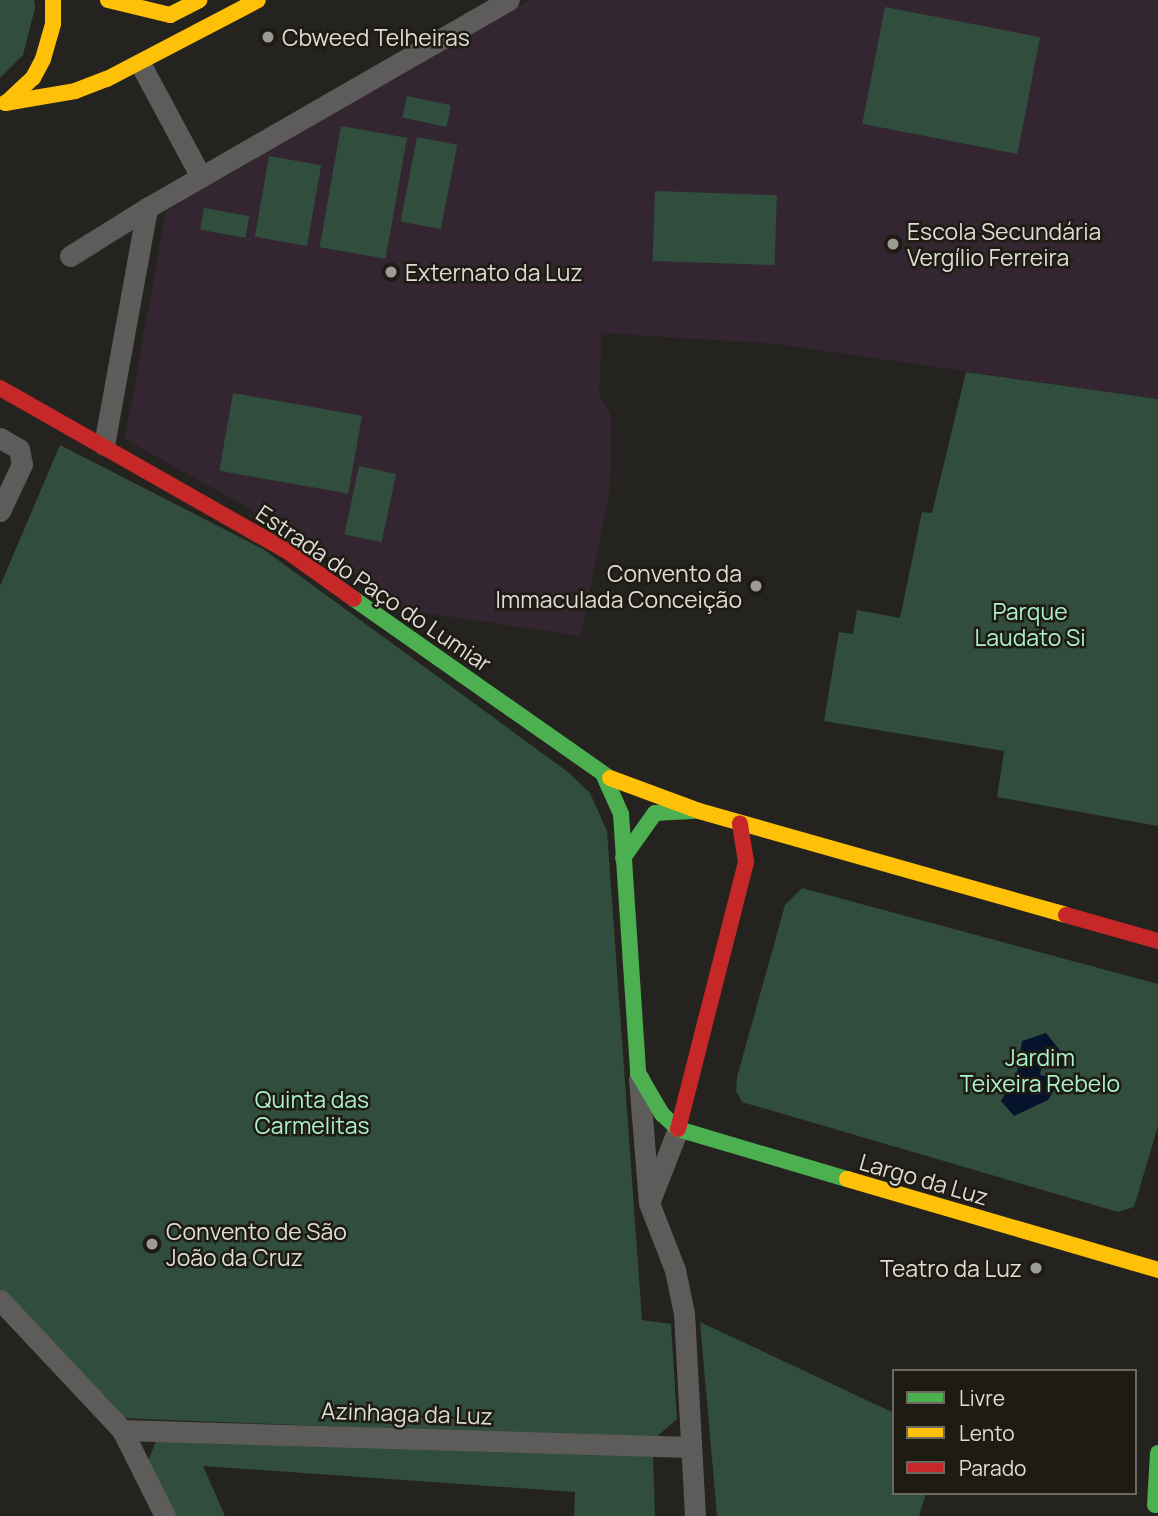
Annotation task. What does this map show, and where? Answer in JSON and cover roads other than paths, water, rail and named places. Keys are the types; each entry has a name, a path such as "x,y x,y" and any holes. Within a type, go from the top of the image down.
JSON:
{"street":[{"path":"3,105 33,78 43,59 53,23 53,0"},
{"path":"108,0 170,15 198,0"},
{"path":"3,105 75,91 141,65 258,0"},
{"path":"71,256 147,208 509,0"},
{"path":"141,65 201,177"},
{"path":"104,445 147,208"},
{"name":"Estrada do Paço do Lumiar","path":"0,388 287,551 604,776"},
{"path":"0,438 22,455 0,511"},
{"path":"604,776 699,811 1158,941"},
{"path":"604,776 621,814 649,1203 675,1270 684,1314 695,1516"},
{"path":"623,858 655,813 699,811"},
{"path":"649,1203 678,1129 746,862 740,823"},
{"path":"638,1073 662,1114 678,1129"},
{"name":"Largo da Luz","path":"678,1129 1158,1269"},
{"path":"0,1300 122,1430 165,1516"},
{"name":"Azinhaga da Luz","path":"122,1430 691,1447"},
{"path":"1156,1506 1158,1453"}],"water":[{"path":"1046,1033 1062,1053 1063,1069 1042,1065 1040,1075 1060,1080 1048,1100 1014,1116 1001,1101 1017,1072 1022,1041"}],"place":[{"name":"Cbweed Telheiras","path":"268,37"},
{"name":"Escola Secundária Vergílio Ferreira","path":"893,244"},
{"name":"Externato da Luz","path":"391,272"},
{"name":"Convento da Immaculada Conceição","path":"756,586"},
{"name":"Convento de São João da Cruz","path":"152,1244"},
{"name":"Teatro da Luz","path":"1036,1268"}],"park label":[{"name":"Parque Laudato Si","path":"1030,624"},
{"name":"Jardim Teixeira Rebelo","path":"1040,1070"},
{"name":"Quinta das Carmelitas","path":"312,1112"}]}
